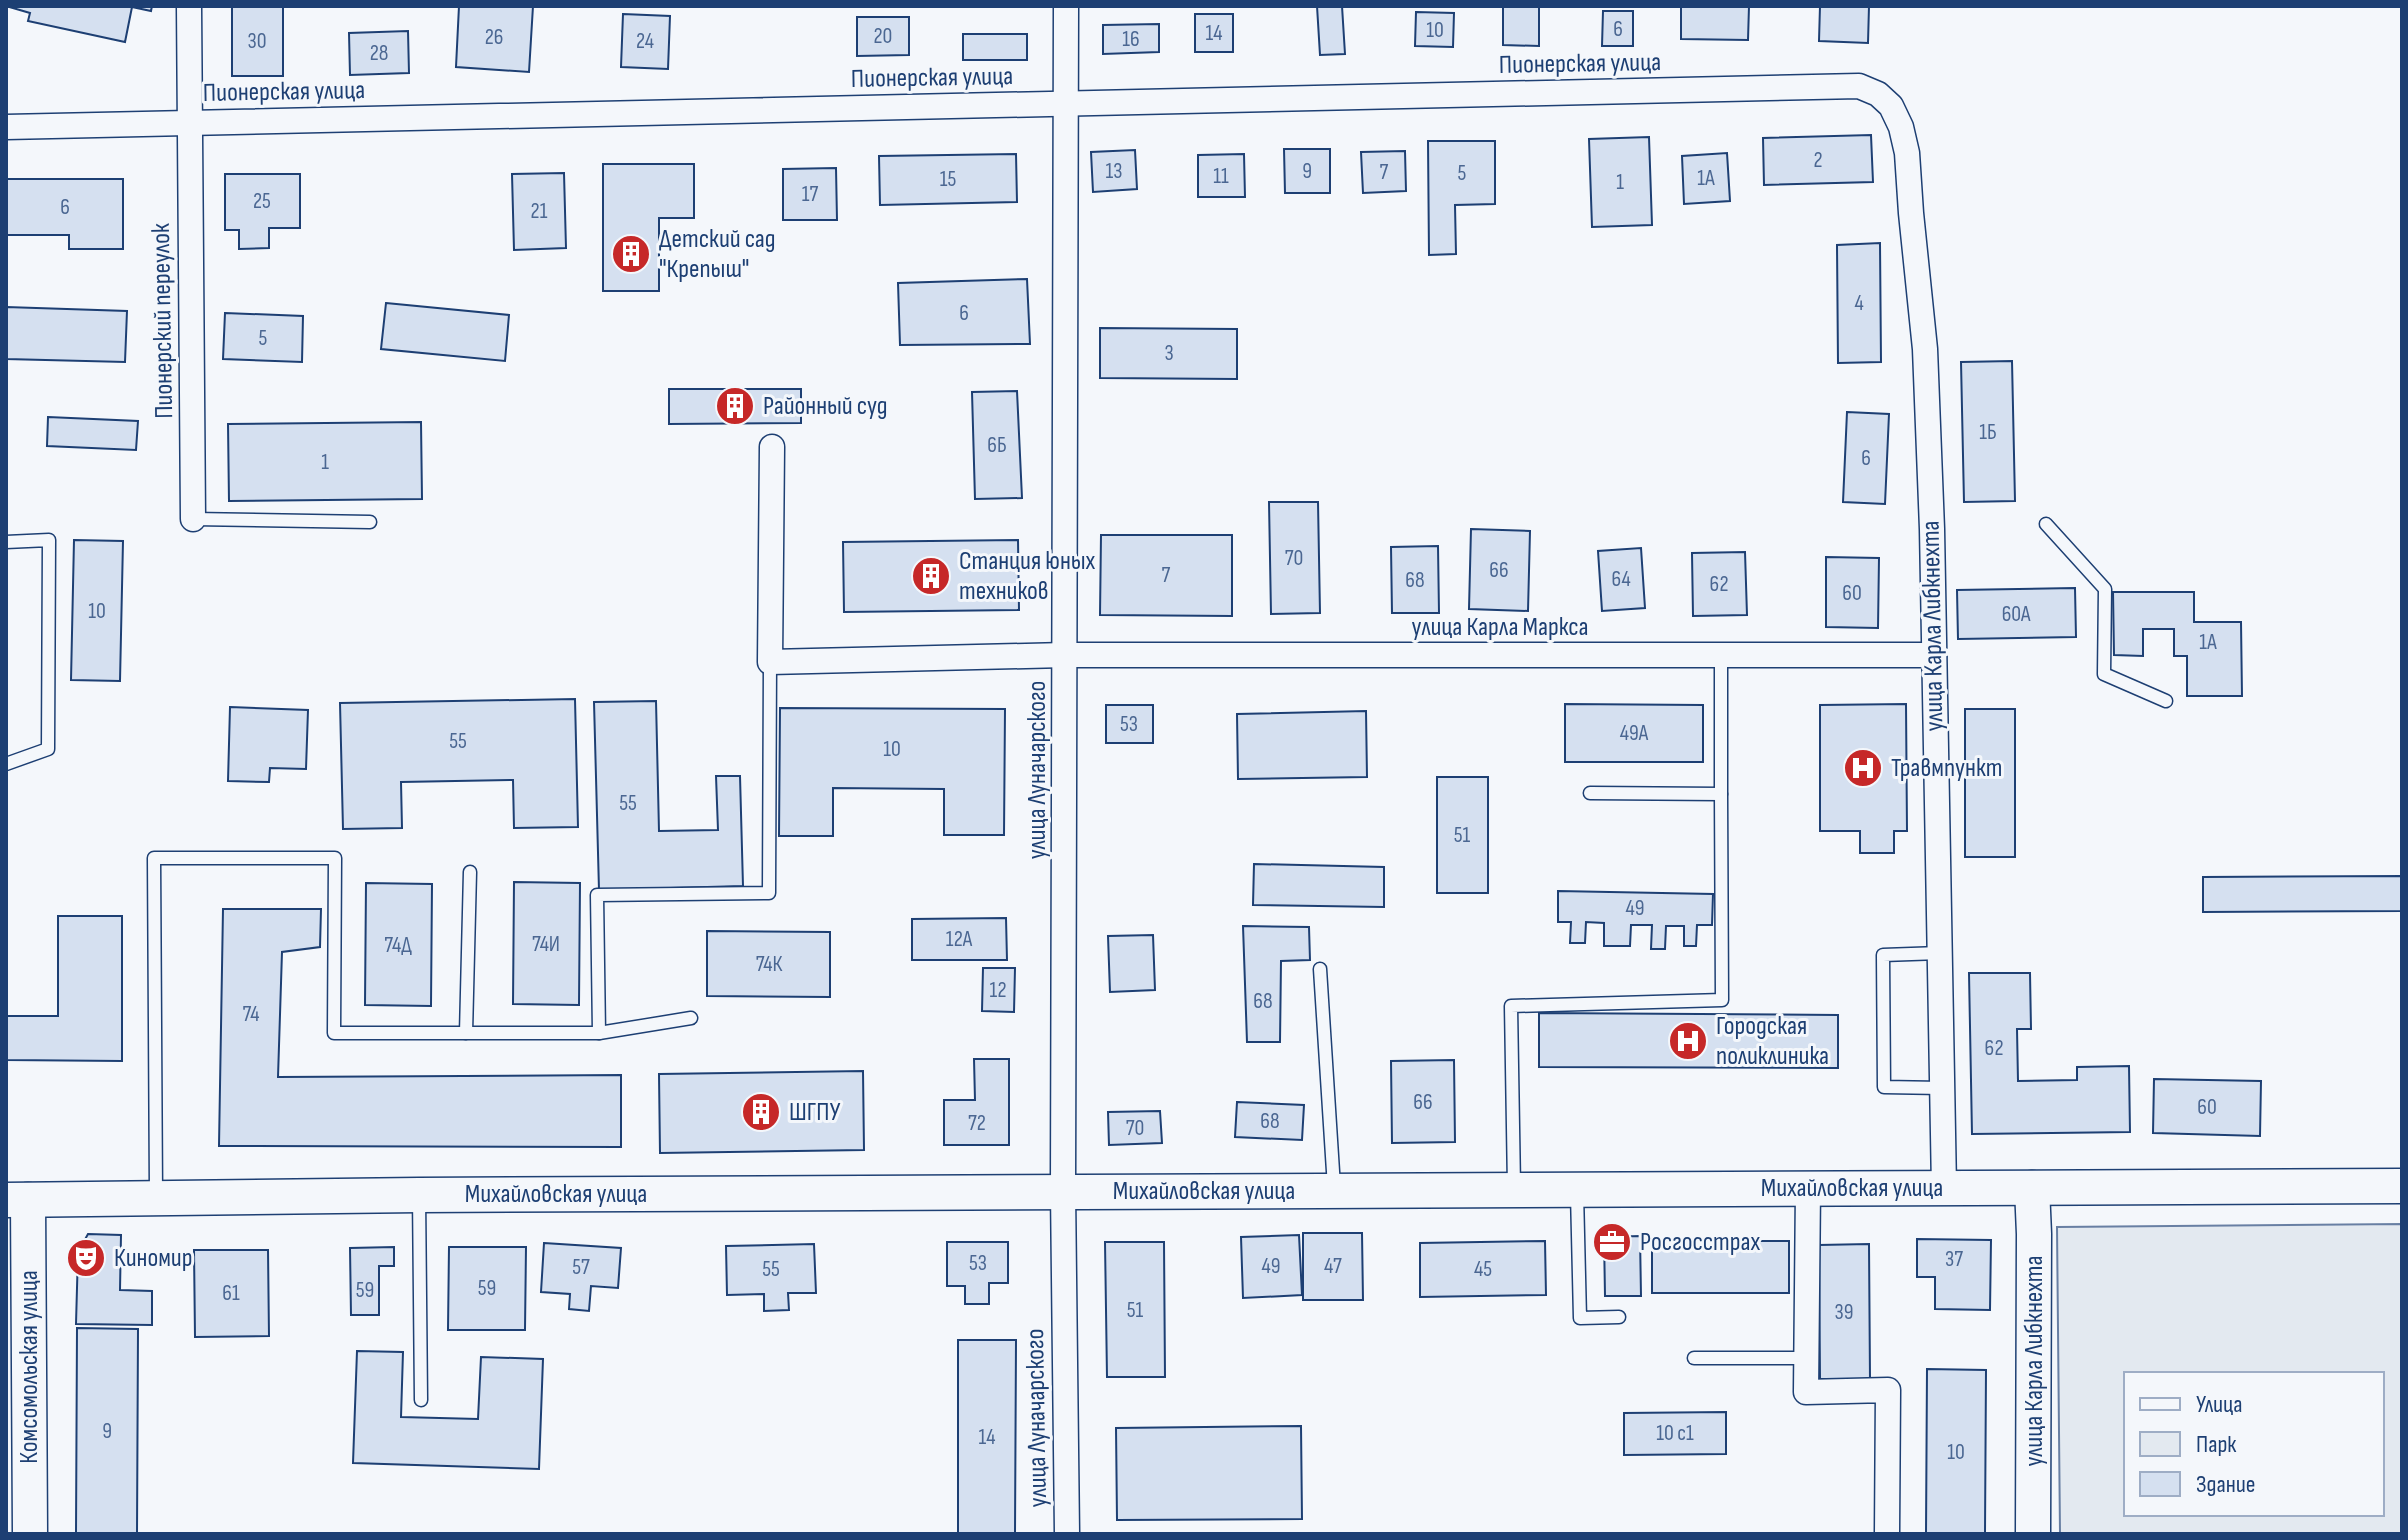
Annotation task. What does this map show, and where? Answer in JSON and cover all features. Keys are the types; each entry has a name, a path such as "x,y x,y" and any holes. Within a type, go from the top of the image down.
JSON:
{"main road":[{"name":"Михайловская улица","path":"17,1200 1063,1191 2402,1186"},
{"name":"улица Карла Либкнехта","path":"2032,1188 2033,1534"},
{"name":"Комсомольская улица","path":"17,1200 30,1534"}],"street":[{"name":"Пионерский переулок","path":"189,6 193,519"},
{"name":"улица Луначарского","path":"1066,6 1063,1191 1067,1534"},
{"name":"Пионерская улица","path":"6,127 1859,86"},
{"name":"улица Карла Либкнехта","path":"1859,86 1878,94 1891,106 1901,127 1907,153 1925,349 1944,1188"},
{"path":"770,662 772,447"},
{"name":"улица Карла Маркса","path":"770,662 1065,655 1934,655"},
{"path":"1808,1188 1806,1392 1888,1390 1887,1534"}],"lane":[{"path":"193,519 370,522"},
{"path":"2046,524 2105,589 2104,674 2166,701"},
{"path":"6,542 49,540 48,749 6,764"},
{"path":"1514,1189 1511,1006 1722,1000 1721,655"},
{"path":"599,1033 597,895 769,893 770,662"},
{"path":"1590,793 1721,794"},
{"path":"156,1198 154,858 335,858 334,1033 599,1033 691,1018"},
{"path":"466,1033 470,872"},
{"path":"1940,953 1883,955 1884,1087 1942,1088"},
{"path":"1320,969 1334,1190"},
{"path":"1577,1189 1580,1318 1619,1317"},
{"path":"419,1195 421,1400"},
{"path":"1694,1358 1806,1358"}],"green space":[{"path":"2402,1224 2402,1534 2060,1534 2057,1227"}],"building":[{"path":"6,6 152,6 151,11 132,7 125,42 28,21 30,13"},
{"path":"232,6 283,6 283,76 232,76"},
{"path":"459,6 533,6 529,72 456,67"},
{"path":"1317,6 1342,6 1345,54 1320,55"},
{"path":"1503,6 1539,6 1539,46 1503,45"},
{"path":"1681,6 1749,6 1748,40 1681,39"},
{"path":"1820,6 1869,6 1868,43 1819,41"},
{"path":"1603,11 1633,11 1633,46 1602,46"},
{"path":"1416,12 1454,13 1453,47 1415,46"},
{"path":"623,14 670,16 668,69 621,67"},
{"path":"1195,14 1233,14 1233,52 1195,52"},
{"path":"857,17 909,17 909,55 857,56"},
{"path":"1159,24 1159,52 1103,54 1103,25"},
{"path":"408,31 409,73 350,75 349,33"},
{"path":"963,34 1027,34 1027,60 963,60"},
{"path":"1871,135 1873,182 1764,185 1763,138"},
{"path":"1649,137 1652,225 1592,227 1589,139"},
{"path":"1428,141 1495,141 1495,204 1455,205 1456,254 1429,255"},
{"path":"1284,149 1330,149 1330,193 1285,193"},
{"path":"1135,150 1137,189 1093,192 1091,152"},
{"path":"1405,151 1406,191 1363,193 1361,152"},
{"path":"1727,153 1730,201 1684,204 1682,156"},
{"path":"1016,154 1017,202 880,205 879,156"},
{"path":"1244,154 1245,197 1198,197 1198,155"},
{"name":"Детский сад \"Крепыш\"","path":"603,164 694,164 694,218 659,218 659,291 603,291"},
{"path":"836,168 837,220 783,220 783,169"},
{"path":"564,173 566,248 514,250 512,174"},
{"path":"225,174 300,174 300,228 269,228 269,248 239,249 239,230 225,230"},
{"path":"6,179 123,179 123,249 69,249 69,235 6,235"},
{"path":"1880,243 1881,362 1838,363 1837,245"},
{"path":"1027,279 1030,344 900,345 898,283"},
{"path":"386,303 509,315 505,361 381,349"},
{"path":"6,307 127,311 125,362 6,359"},
{"path":"225,313 303,316 302,362 223,359"},
{"path":"1100,328 1237,329 1237,379 1100,378"},
{"path":"2012,361 2015,501 1964,502 1961,362"},
{"name":"Районный суд","path":"669,389 801,389 801,423 669,424"},
{"path":"1017,391 1022,498 975,499 972,392"},
{"path":"1847,412 1889,414 1885,504 1843,502"},
{"path":"48,417 138,421 136,450 47,446"},
{"path":"421,422 422,499 229,501 228,424"},
{"path":"1269,502 1318,502 1320,613 1271,614"},
{"path":"1471,529 1530,531 1528,611 1469,609"},
{"path":"1101,535 1232,535 1232,616 1100,615"},
{"path":"74,540 123,541 120,681 71,680"},
{"name":"Станция юных техников","path":"1018,540 1019,610 844,612 843,542"},
{"path":"1438,546 1439,613 1392,613 1391,547"},
{"path":"1641,548 1645,608 1602,611 1598,551"},
{"path":"1745,552 1747,615 1693,616 1692,553"},
{"path":"1826,557 1879,558 1878,628 1826,627"},
{"path":"2075,588 2076,637 1958,639 1957,590"},
{"path":"2113,592 2194,592 2194,622 2241,622 2242,696 2187,696 2187,656 2174,656 2174,629 2143,629 2143,656 2114,655"},
{"path":"575,699 578,827 514,828 513,780 401,782 402,828 343,829 340,703"},
{"path":"656,701 659,831 718,830 716,776 740,776 743,886 599,890 594,702"},
{"path":"1565,704 1703,705 1703,762 1565,762"},
{"name":"Травмпункт","path":"1906,704 1907,831 1894,831 1894,853 1860,853 1860,831 1820,831 1820,705"},
{"path":"1106,705 1153,705 1153,743 1106,743"},
{"path":"230,707 308,710 306,769 270,768 269,782 228,781"},
{"path":"780,708 1005,709 1004,835 944,835 944,789 833,788 833,836 779,836"},
{"path":"1965,709 2015,709 2015,857 1965,857"},
{"path":"1366,711 1367,777 1238,779 1237,714"},
{"path":"1437,777 1488,777 1488,893 1437,893"},
{"path":"1254,864 1384,867 1384,907 1253,905"},
{"path":"2402,876 2402,911 2203,912 2203,877"},
{"path":"514,882 580,883 579,1005 513,1004"},
{"path":"366,883 432,884 431,1006 365,1005"},
{"path":"1558,891 1713,894 1712,925 1697,925 1696,946 1684,946 1684,926 1666,926 1665,949 1651,949 1652,925 1631,925 1630,946 1604,946 1604,923 1586,922 1585,943 1570,943 1571,922 1558,922"},
{"path":"223,909 321,909 320,947 282,952 278,1077 621,1075 621,1147 219,1146"},
{"path":"58,916 122,916 122,1061 6,1060 6,1016 58,1016"},
{"path":"1006,918 1007,960 912,960 912,919"},
{"path":"1243,926 1309,927 1310,960 1281,961 1280,1042 1247,1042"},
{"path":"707,931 830,932 830,997 707,996"},
{"path":"1153,935 1155,990 1110,992 1108,936"},
{"path":"983,968 1015,968 1014,1012 982,1011"},
{"path":"1969,973 2030,973 2031,1029 2017,1029 2018,1081 2077,1080 2077,1067 2129,1066 2130,1132 1972,1134"},
{"name":"Городская поликлиника","path":"1539,1013 1838,1015 1838,1068 1539,1067"},
{"path":"974,1059 1009,1059 1009,1145 944,1145 944,1100 975,1100"},
{"path":"1454,1060 1455,1142 1392,1143 1391,1061"},
{"name":"ШГПУ","path":"863,1071 864,1150 660,1153 659,1074"},
{"path":"2154,1079 2261,1081 2260,1136 2153,1133"},
{"path":"1237,1102 1304,1105 1302,1140 1235,1137"},
{"path":"1160,1111 1162,1143 1109,1145 1108,1112"},
{"path":"1303,1233 1362,1233 1363,1300 1303,1300"},
{"path":"88,1234 121,1235 120,1290 152,1291 152,1325 76,1324 78,1252"},
{"path":"1299,1235 1302,1295 1243,1298 1241,1237"},
{"path":"1640,1236 1641,1296 1605,1296 1604,1237"},
{"path":"1917,1239 1991,1240 1990,1310 1935,1309 1935,1277 1917,1277"},
{"path":"1545,1241 1546,1295 1420,1297 1420,1243"},
{"path":"1652,1241 1789,1241 1789,1293 1652,1293"},
{"path":"947,1242 1008,1242 1008,1283 989,1283 989,1304 965,1304 965,1286 947,1286"},
{"path":"1105,1242 1164,1242 1165,1377 1107,1377"},
{"path":"544,1243 621,1248 618,1288 591,1286 589,1311 569,1309 570,1294 541,1292"},
{"path":"814,1244 816,1293 788,1293 789,1310 764,1311 764,1294 727,1295 726,1246"},
{"path":"1869,1244 1870,1379 1820,1379 1819,1245"},
{"path":"394,1247 394,1266 379,1266 379,1315 351,1315 350,1248"},
{"path":"449,1247 526,1247 525,1330 448,1330"},
{"path":"194,1250 268,1250 269,1336 195,1337"},
{"path":"77,1328 138,1329 137,1534 76,1534"},
{"path":"958,1340 1016,1340 1015,1534 958,1534"},
{"path":"357,1351 403,1352 401,1417 478,1419 481,1357 543,1359 539,1469 353,1463"},
{"path":"1927,1369 1986,1370 1985,1534 1926,1534"},
{"path":"1726,1412 1726,1454 1624,1455 1624,1413"},
{"path":"1301,1426 1302,1519 1117,1520 1116,1428"}],"place":[{"name":"Детский сад \"Крепыш\"","path":"631,254"},
{"name":"Районный суд","path":"735,406"},
{"name":"Станция юных техников","path":"931,576"},
{"name":"Травмпункт","path":"1863,768"},
{"name":"Городская поликлиника","path":"1688,1041"},
{"name":"ШГПУ","path":"761,1112"},
{"name":"Росгосстрах","path":"1612,1242"},
{"name":"Киномир","path":"86,1258"}]}
